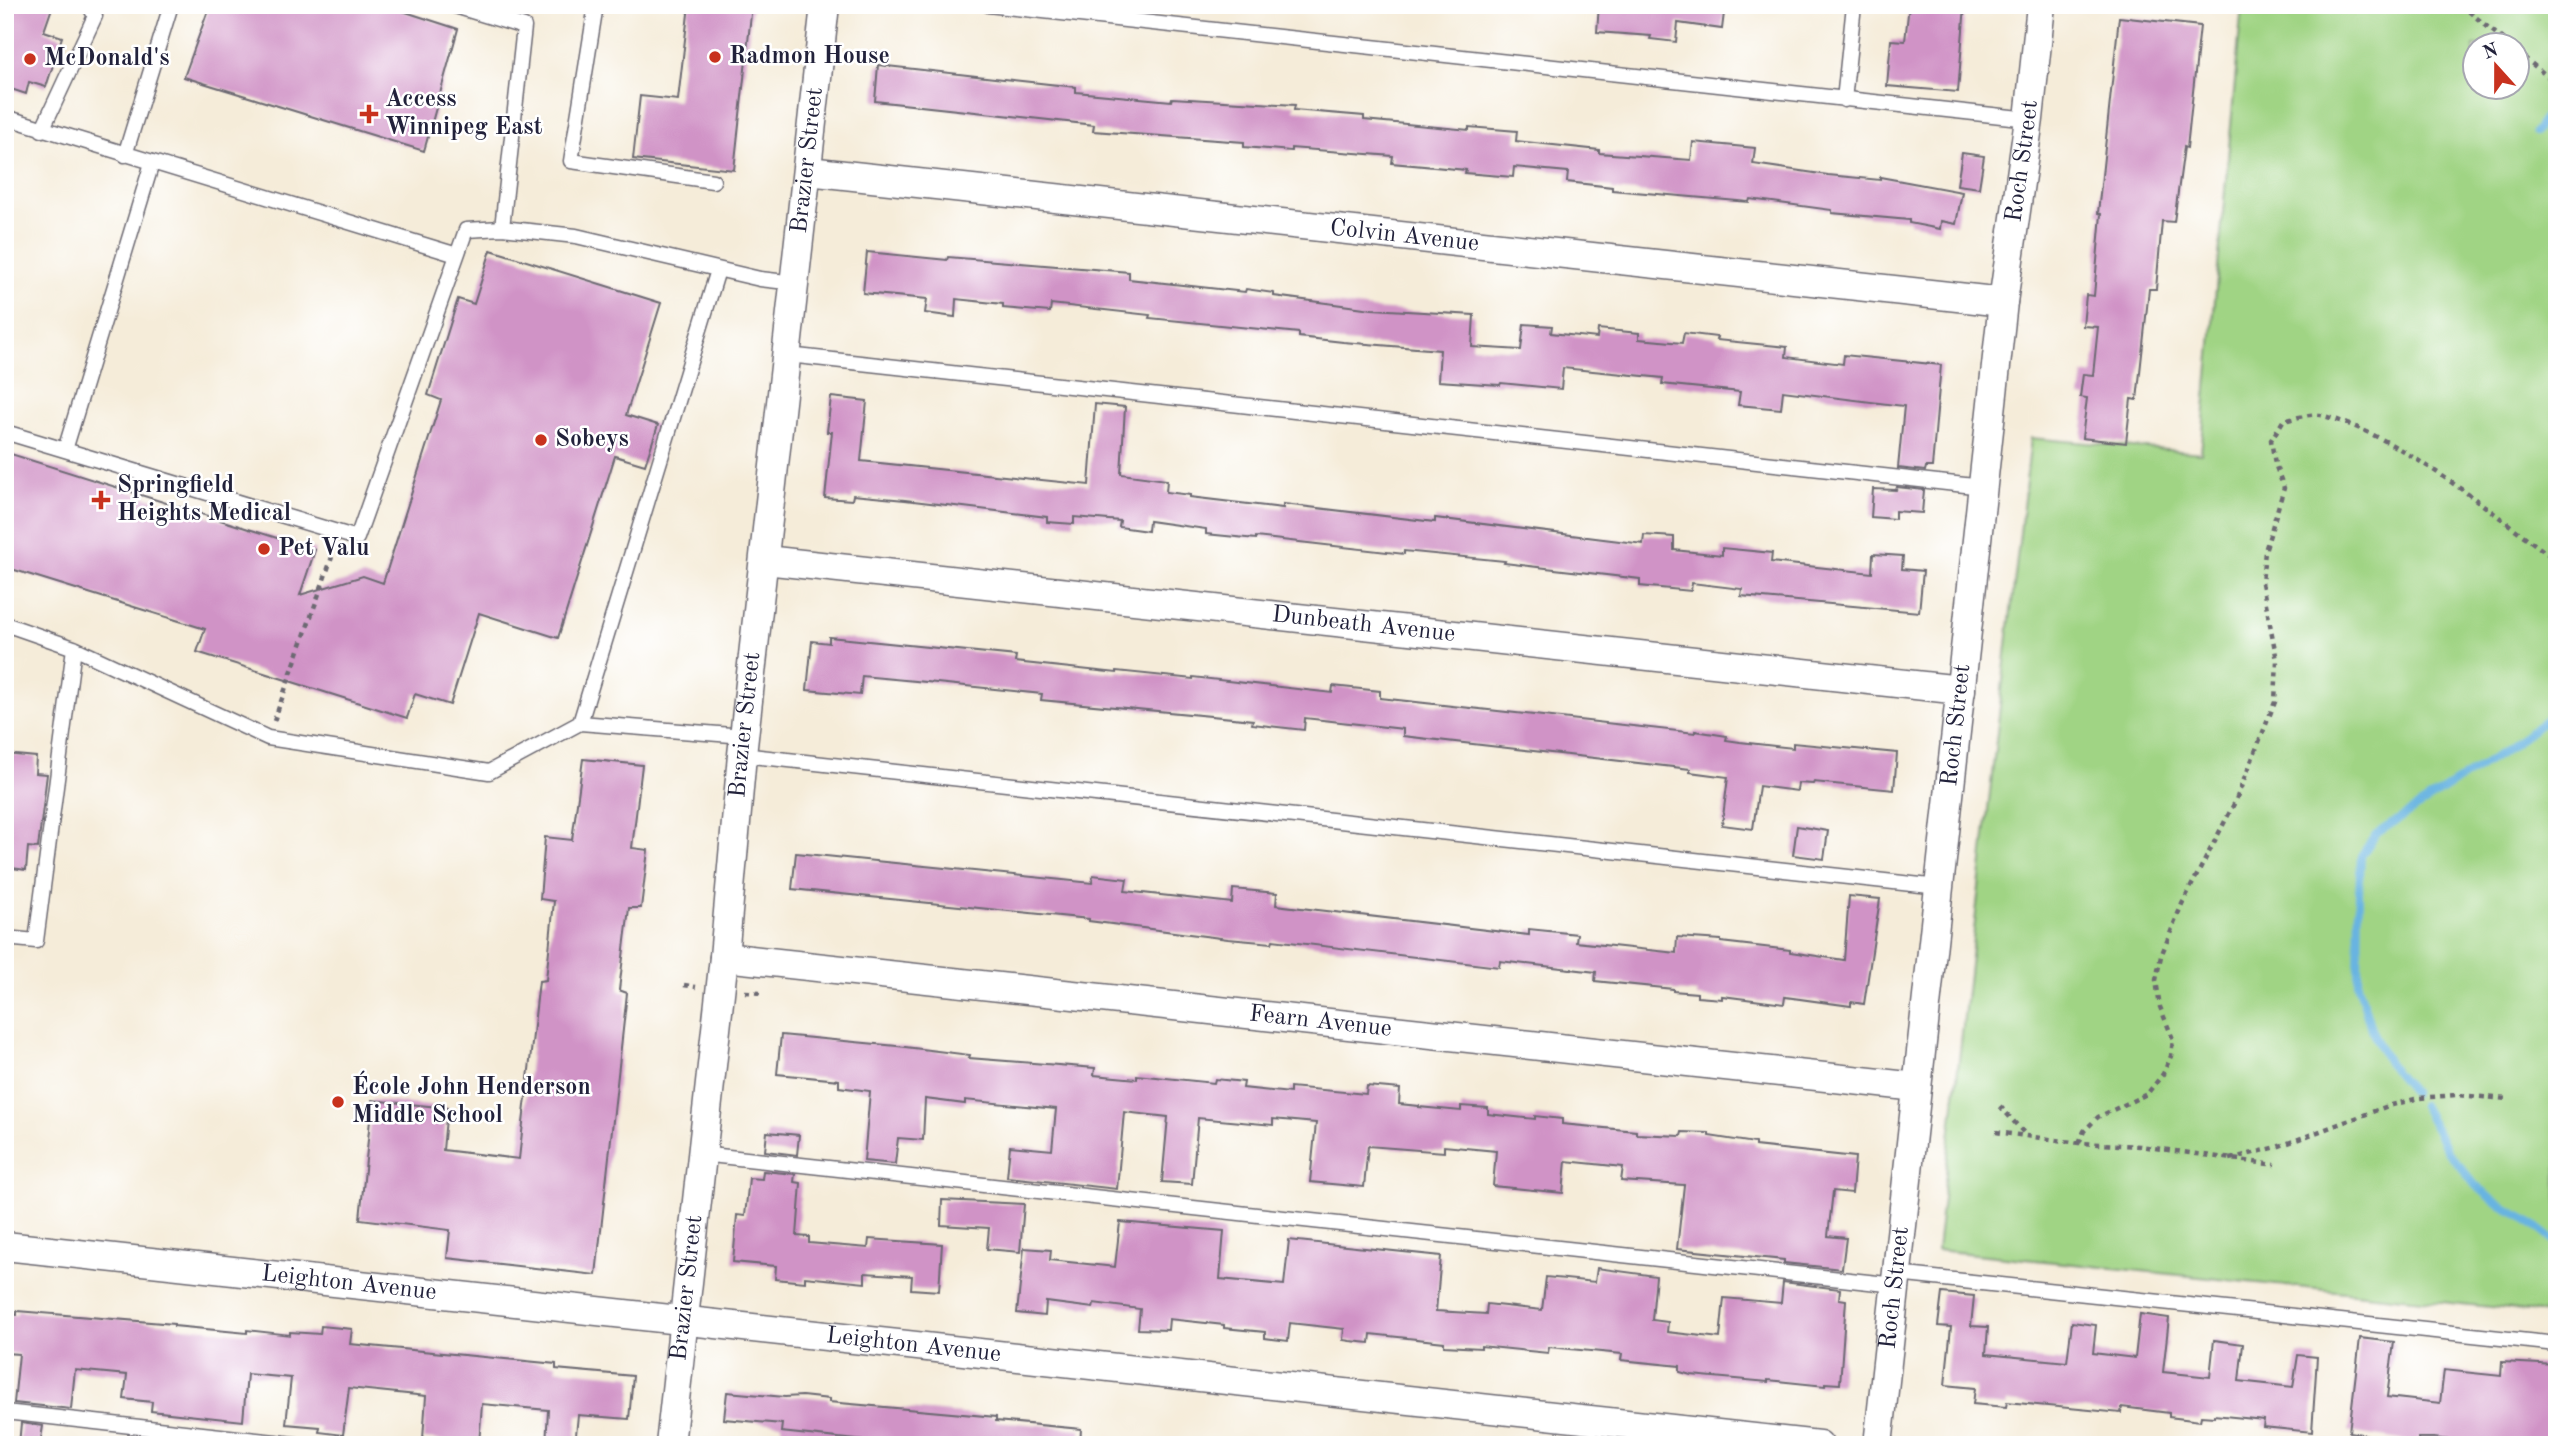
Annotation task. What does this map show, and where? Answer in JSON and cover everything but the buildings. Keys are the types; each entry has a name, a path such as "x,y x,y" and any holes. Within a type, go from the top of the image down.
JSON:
{"street":[{"name":"Brazier Street","path":"670,1445 724,957 743,746 825,5"},
{"name":"Roch Street","path":"1878,1445 2003,302 2029,119 2041,5"},
{"name":"Colvin Avenue","path":"808,171 2003,302"},
{"name":"Dunbeath Avenue","path":"765,560 1961,690"},
{"name":"Fearn Avenue","path":"724,957 1917,1087"},
{"name":"Leighton Avenue","path":"5,1246 1819,1445"}],"lane":[{"path":"125,155 171,5"},
{"path":"452,5 524,27 502,228"},
{"path":"596,5 571,161 713,181"},
{"path":"988,5 2029,119"},
{"path":"1844,100 1854,5"},
{"path":"42,130 95,9"},
{"path":"5,117 457,255"},
{"path":"65,450 152,163"},
{"path":"5,432 357,538 466,230 502,228 576,236 718,270 795,283"},
{"path":"580,723 718,270"},
{"path":"788,355 1983,487"},
{"path":"5,624 75,648 268,738 489,772 580,723 743,746 1939,887"},
{"path":"5,938 36,941 75,648"},
{"path":"701,1154 1896,1280 2557,1345"},
{"path":"5,1412 303,1445"}],"path":[{"path":"2460,5 2494,32"},
{"path":"2530,62 2556,83"},
{"path":"2079,1143 2084,1131 2098,1117 2147,1094 2164,1074 2171,1056 2172,1039 2160,1007 2156,980 2161,956 2182,904 2235,802 2275,702 2277,660 2262,583 2266,551 2284,488 2275,464 2271,440 2283,421 2317,414 2379,437 2441,476 2557,561"},
{"path":"268,738 332,557"},
{"path":"2230,1159 2277,1147 2388,1106 2419,1098 2456,1096 2508,1099"},
{"path":"2000,1106 2026,1135"},
{"path":"1996,1132 2079,1143 2140,1146 2275,1165"}],"green space":[{"path":"2242,5 2557,5 2557,1314 1937,1250 2031,438 2201,453"}],"waterway":[{"path":"2535,132 2557,100"},
{"path":"2413,1093 2388,1063 2371,1029 2358,984 2361,856 2376,834 2509,748 2557,711"},
{"path":"2422,1105 2447,1150 2476,1186 2501,1206 2528,1220 2557,1243"}],"place":[{"name":"Radmon House","path":"715,57"},
{"name":"McDonald's","path":"30,59"},
{"name":"Access Winnipeg East","path":"369,114"},
{"name":"Sobeys","path":"541,440"},
{"name":"Springfield Heights Medical","path":"101,500"},
{"name":"Pet Valu","path":"264,549"},
{"name":"École John Henderson Middle School","path":"338,1102"}]}
